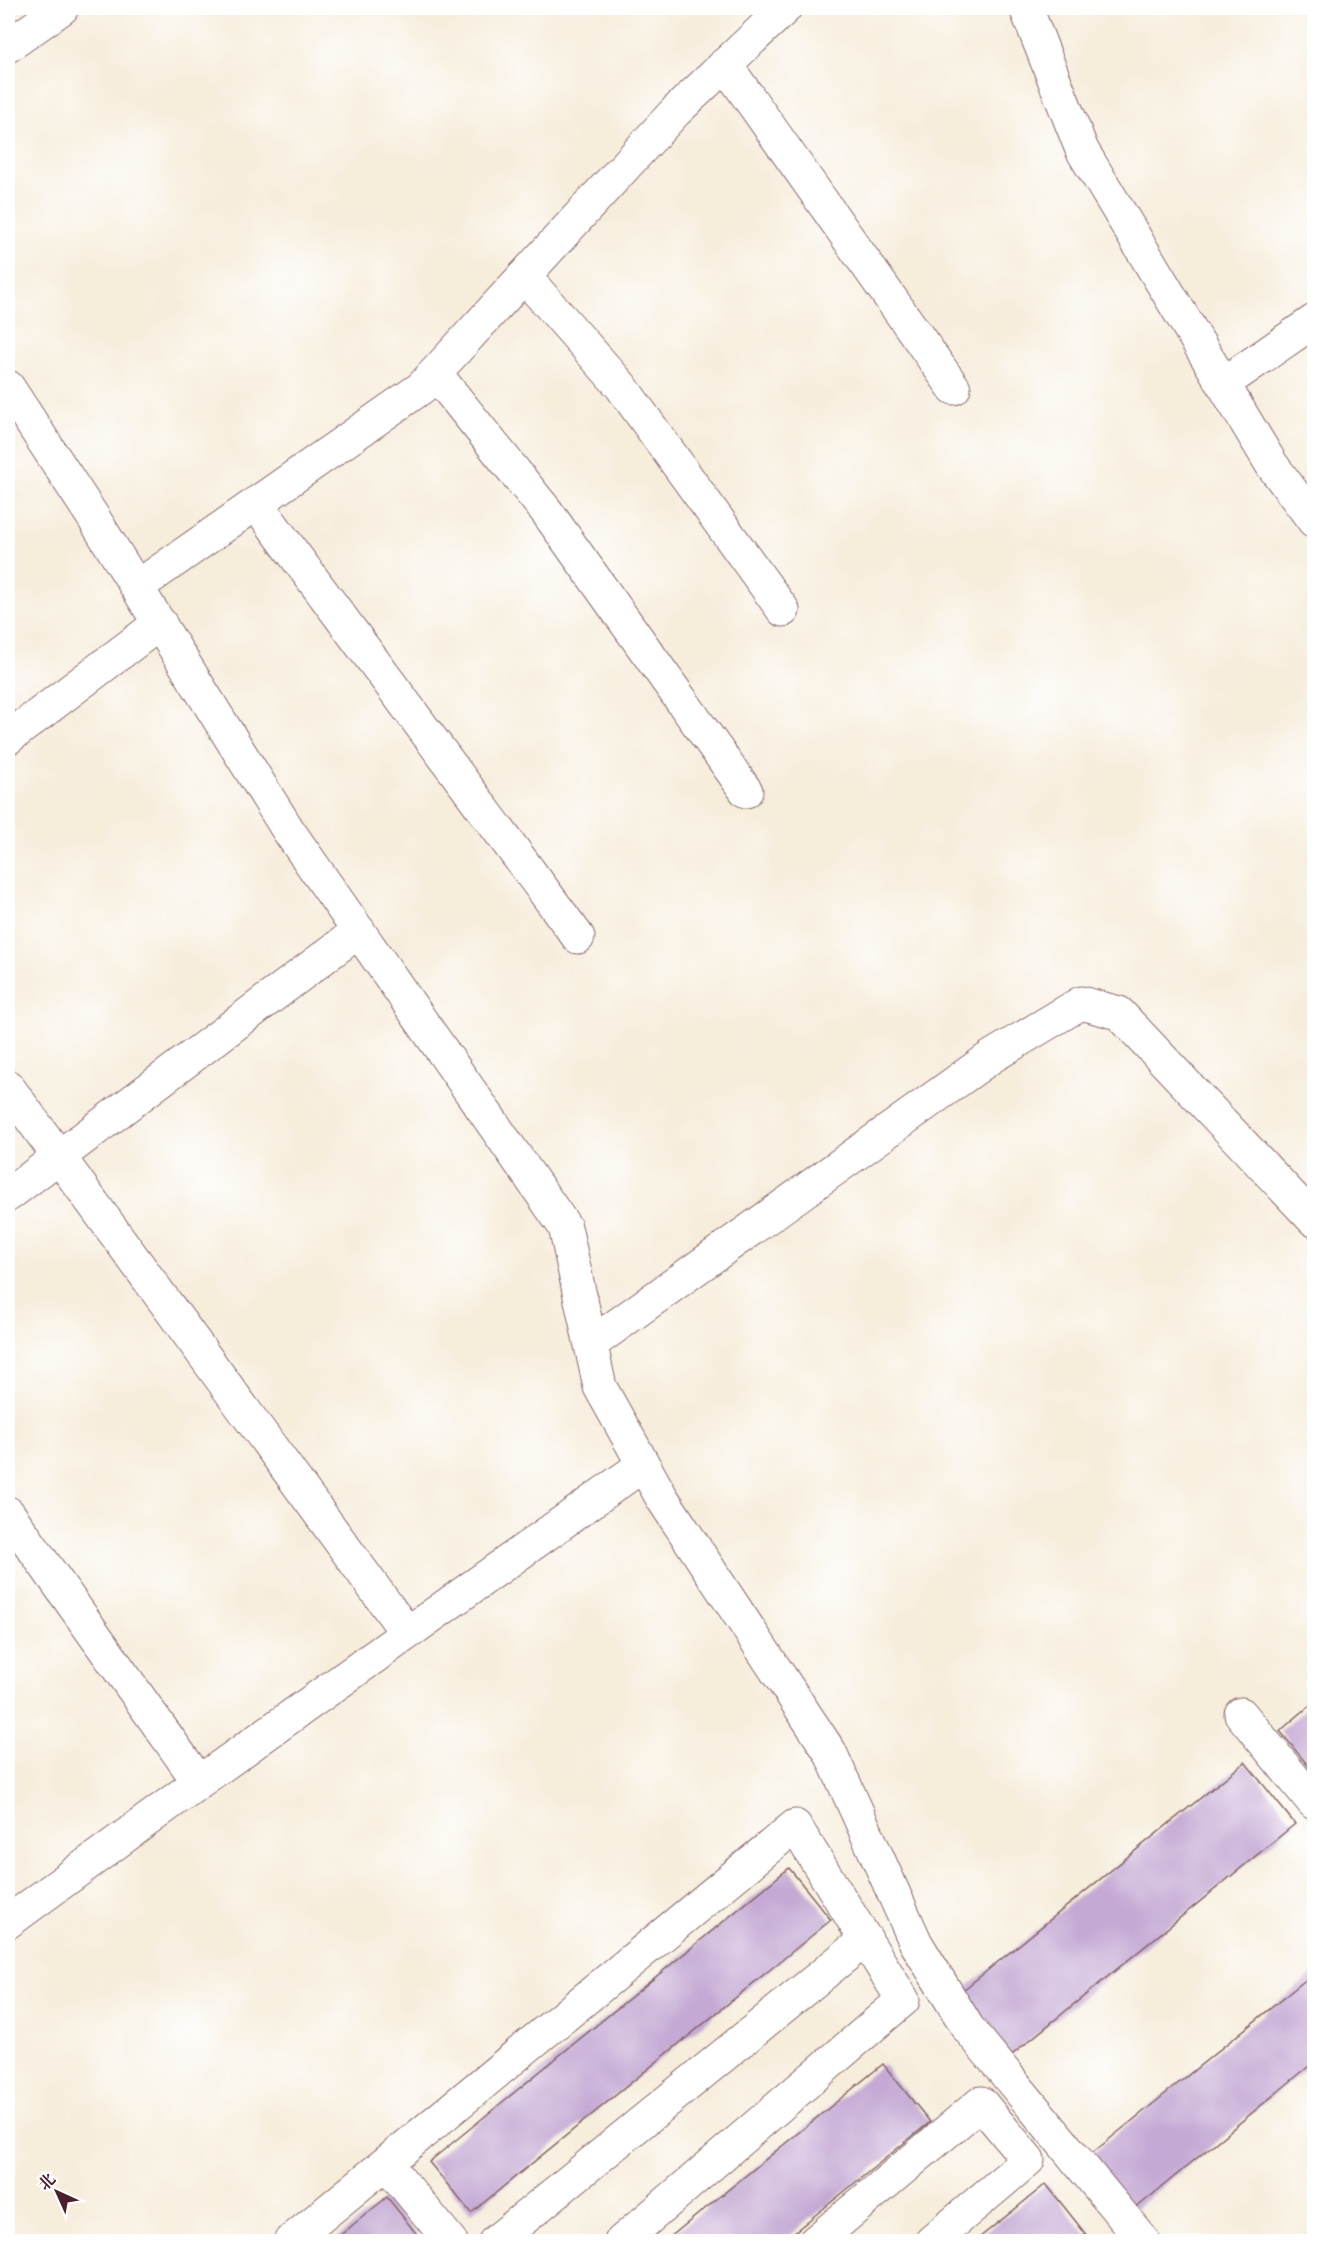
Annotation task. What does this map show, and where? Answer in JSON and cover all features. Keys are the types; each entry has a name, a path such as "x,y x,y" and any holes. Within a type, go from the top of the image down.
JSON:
{"street":[{"path":"8,46 62,8"},
{"path":"1026,8 1082,150 1272,465 1314,521"},
{"path":"137,587 421,388 675,112 725,64 768,13"},
{"path":"725,64 954,388"},
{"path":"524,276 621,386 783,610"},
{"path":"1223,384 1314,321"},
{"path":"435,372 547,512 746,790"},
{"path":"8,387 160,623 288,830 565,1227 600,1387 662,1498 830,1752 916,1943 968,2028 1143,2241"},
{"path":"256,503 578,937"},
{"path":"8,738 160,623"},
{"path":"8,1195 359,932"},
{"path":"591,1344 991,1057 1081,1002 1119,1013 1314,1220"},
{"path":"8,1087 407,1633"},
{"path":"8,1922 199,1782 643,1465"},
{"path":"8,1513 199,1782"},
{"path":"1241,1714 1314,1803"},
{"path":"290,2241 795,1826 903,2000 621,2241"},
{"path":"495,2241 866,1939"},
{"path":"815,2241 981,2103 1028,2160 931,2241"},
{"path":"386,2163 451,2241"}],"building":[{"path":"1314,1702 1314,1773 1280,1731"},
{"path":"1245,1762 1295,1824 1008,2058 957,1995"},
{"path":"789,1868 831,1920 471,2213 429,2162"},
{"path":"1314,1973 1314,2062 1130,2213 1085,2159"},
{"path":"883,2064 930,2122 782,2242 664,2242"},
{"path":"1046,2184 1092,2242 974,2242"},
{"path":"387,2197 423,2242 332,2242"}]}
